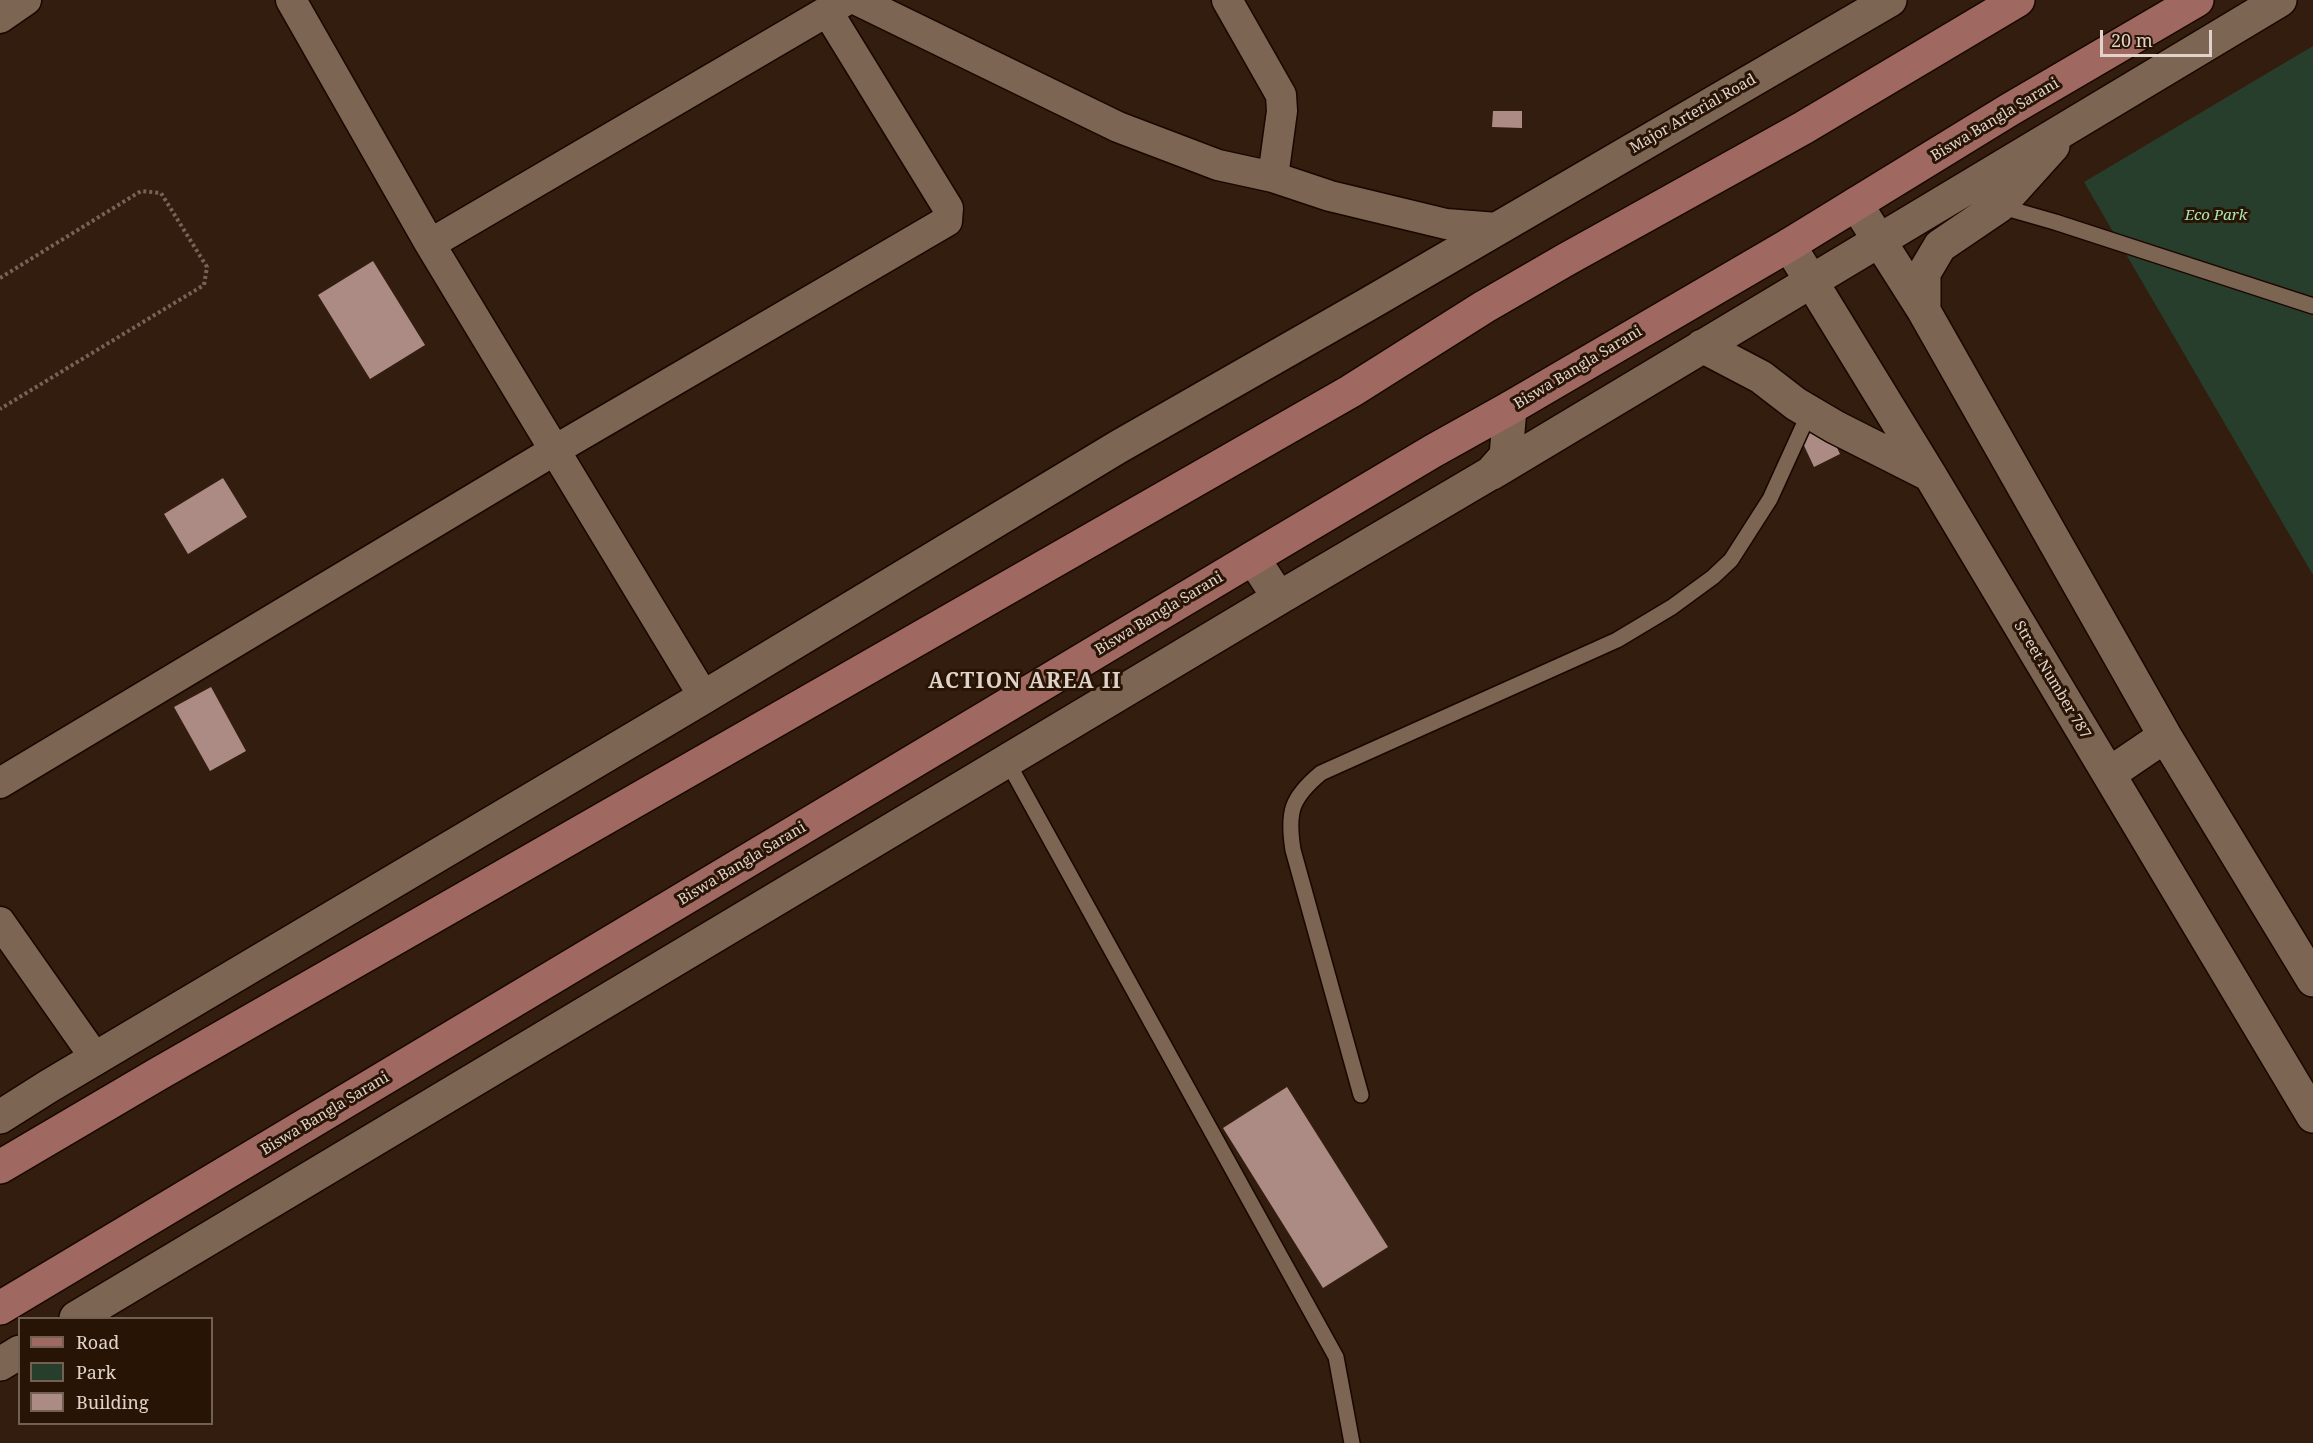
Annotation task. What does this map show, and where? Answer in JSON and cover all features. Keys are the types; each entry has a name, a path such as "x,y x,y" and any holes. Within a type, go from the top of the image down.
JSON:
{"main road":[{"path":"0,1167 200,1050 1330,403 1484,307 1803,128 2018,0"},
{"name":"Biswa Bangla Sarani","path":"0,1308 1253,558 1789,245 2197,0"}],"street":[{"path":"0,18 26,0"},
{"path":"291,0 430,244 704,697"},
{"path":"857,0 1118,127 1218,165 1274,177 1330,196 1446,224 1497,228"},
{"path":"1227,0 1281,95 1282,111 1274,177"},
{"name":"Major Arterial Road","path":"0,1117 1118,447 1890,0"},
{"path":"78,1317 2280,0"},
{"path":"0,783 555,450 947,221 949,215 948,208 836,5 430,244"},
{"path":"1924,311 1924,273 1940,246 2000,206 2077,120"},
{"path":"1856,204 1924,311 2165,736 2313,980"},
{"name":"Street Number 787","path":"1789,245 1930,475 2313,1116"},
{"path":"1702,346 1761,377 1835,427 1930,475"},
{"path":"1491,473 1506,456 1510,408"},
{"path":"1253,558 1279,598"},
{"path":"2109,774 2165,736"},
{"path":"0,922 96,1059"},
{"path":"0,1364 18,1353"}],"lane":[{"path":"2000,206 2313,306"},
{"path":"1361,1095 1293,850 1290,815 1294,801 1304,787 1321,773 1617,640 1672,607 1713,577 1731,560 1770,499 1810,411"},
{"path":"1007,761 1336,1357 1352,1443"}],"path":[{"path":"0,278 141,190 161,192 207,267 204,285 0,409"}],"green space":[{"name":"Eco Park","path":"2313,46 2313,575 2084,182"}],"building":[{"path":"1493,111 1522,111 1522,128 1492,127"},
{"path":"373,261 425,345 370,379 318,295"},
{"path":"1826,424 1840,454 1814,467 1800,437"},
{"path":"223,478 247,517 188,554 164,514"},
{"path":"211,687 246,751 210,771 174,707"},
{"path":"1287,1087 1388,1247 1323,1288 1223,1128"}],"district":[{"name":"ACTION AREA II","path":"1025,682"}]}
